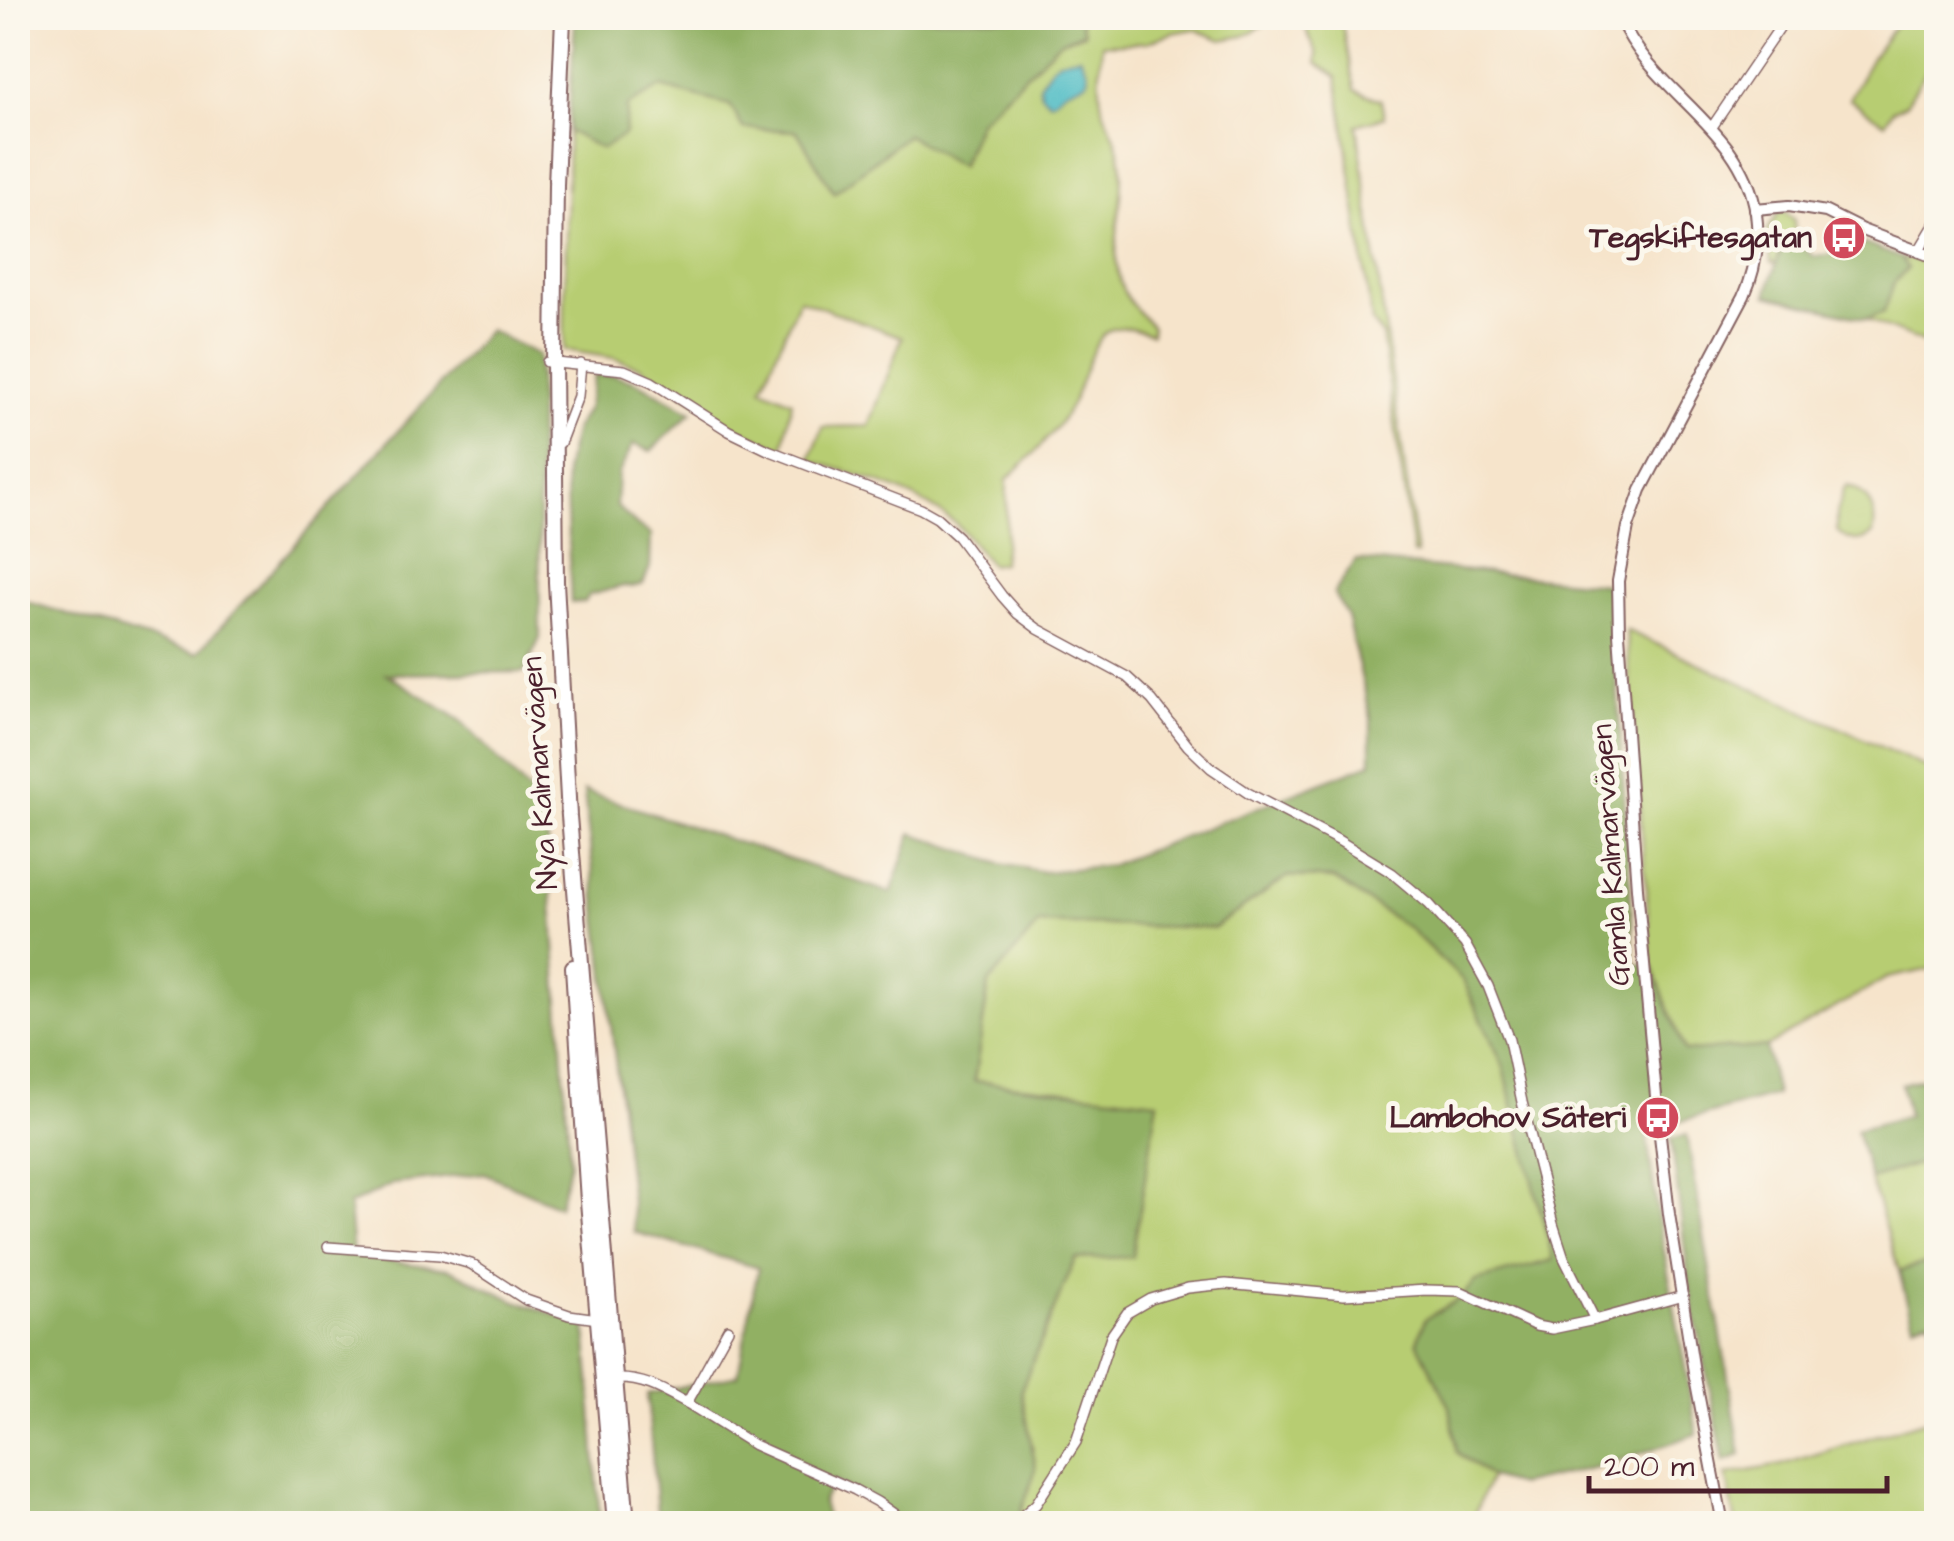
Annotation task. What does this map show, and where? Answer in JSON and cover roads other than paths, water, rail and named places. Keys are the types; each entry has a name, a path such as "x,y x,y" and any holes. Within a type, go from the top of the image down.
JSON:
{"main road":[{"name":"Nya Kalmarvägen","path":"559,18 548,208 548,580 614,1524"},
{"name":"Nya Kalmarvägen","path":"550,362 556,582 570,816 627,1524"}],"street":[{"path":"1620,18 1638,49 1712,127 1742,168 1756,208 1812,208 1936,258"},
{"path":"1712,127 1786,18"},
{"name":"Gamla Kalmarvägen","path":"1723,1524 1668,1198 1648,1014 1618,581 1625,537 1641,490 1750,283 1757,253 1756,208"},
{"path":"1918,252 1936,222"},
{"path":"550,362 624,370 652,382 729,431 768,450 903,500 936,518 958,538 1018,614 1126,677 1152,700 1211,768 1248,793 1372,859 1429,904 1464,944 1488,986 1510,1040 1522,1102 1564,1258 1595,1320"},
{"path":"554,475 561,435 578,396 581,364"},
{"path":"328,1247 440,1256 471,1264 526,1300 570,1315 598,1319"},
{"path":"1013,1524 1036,1504 1076,1442 1111,1336 1127,1314 1151,1299 1188,1288 1226,1284 1344,1295 1460,1291 1536,1326 1552,1329 1682,1296"},
{"path":"687,1403 728,1329"},
{"path":"616,1379 650,1382 754,1446 855,1490 908,1524"}],"water":[{"path":"1080,56 1088,79 1050,102 1041,94 1039,85 1043,78 1059,61"}],"place":[{"name":"Tegskiftesgatan","path":"1844,238"},
{"name":"Lambohov Säteri","path":"1658,1118"}]}
